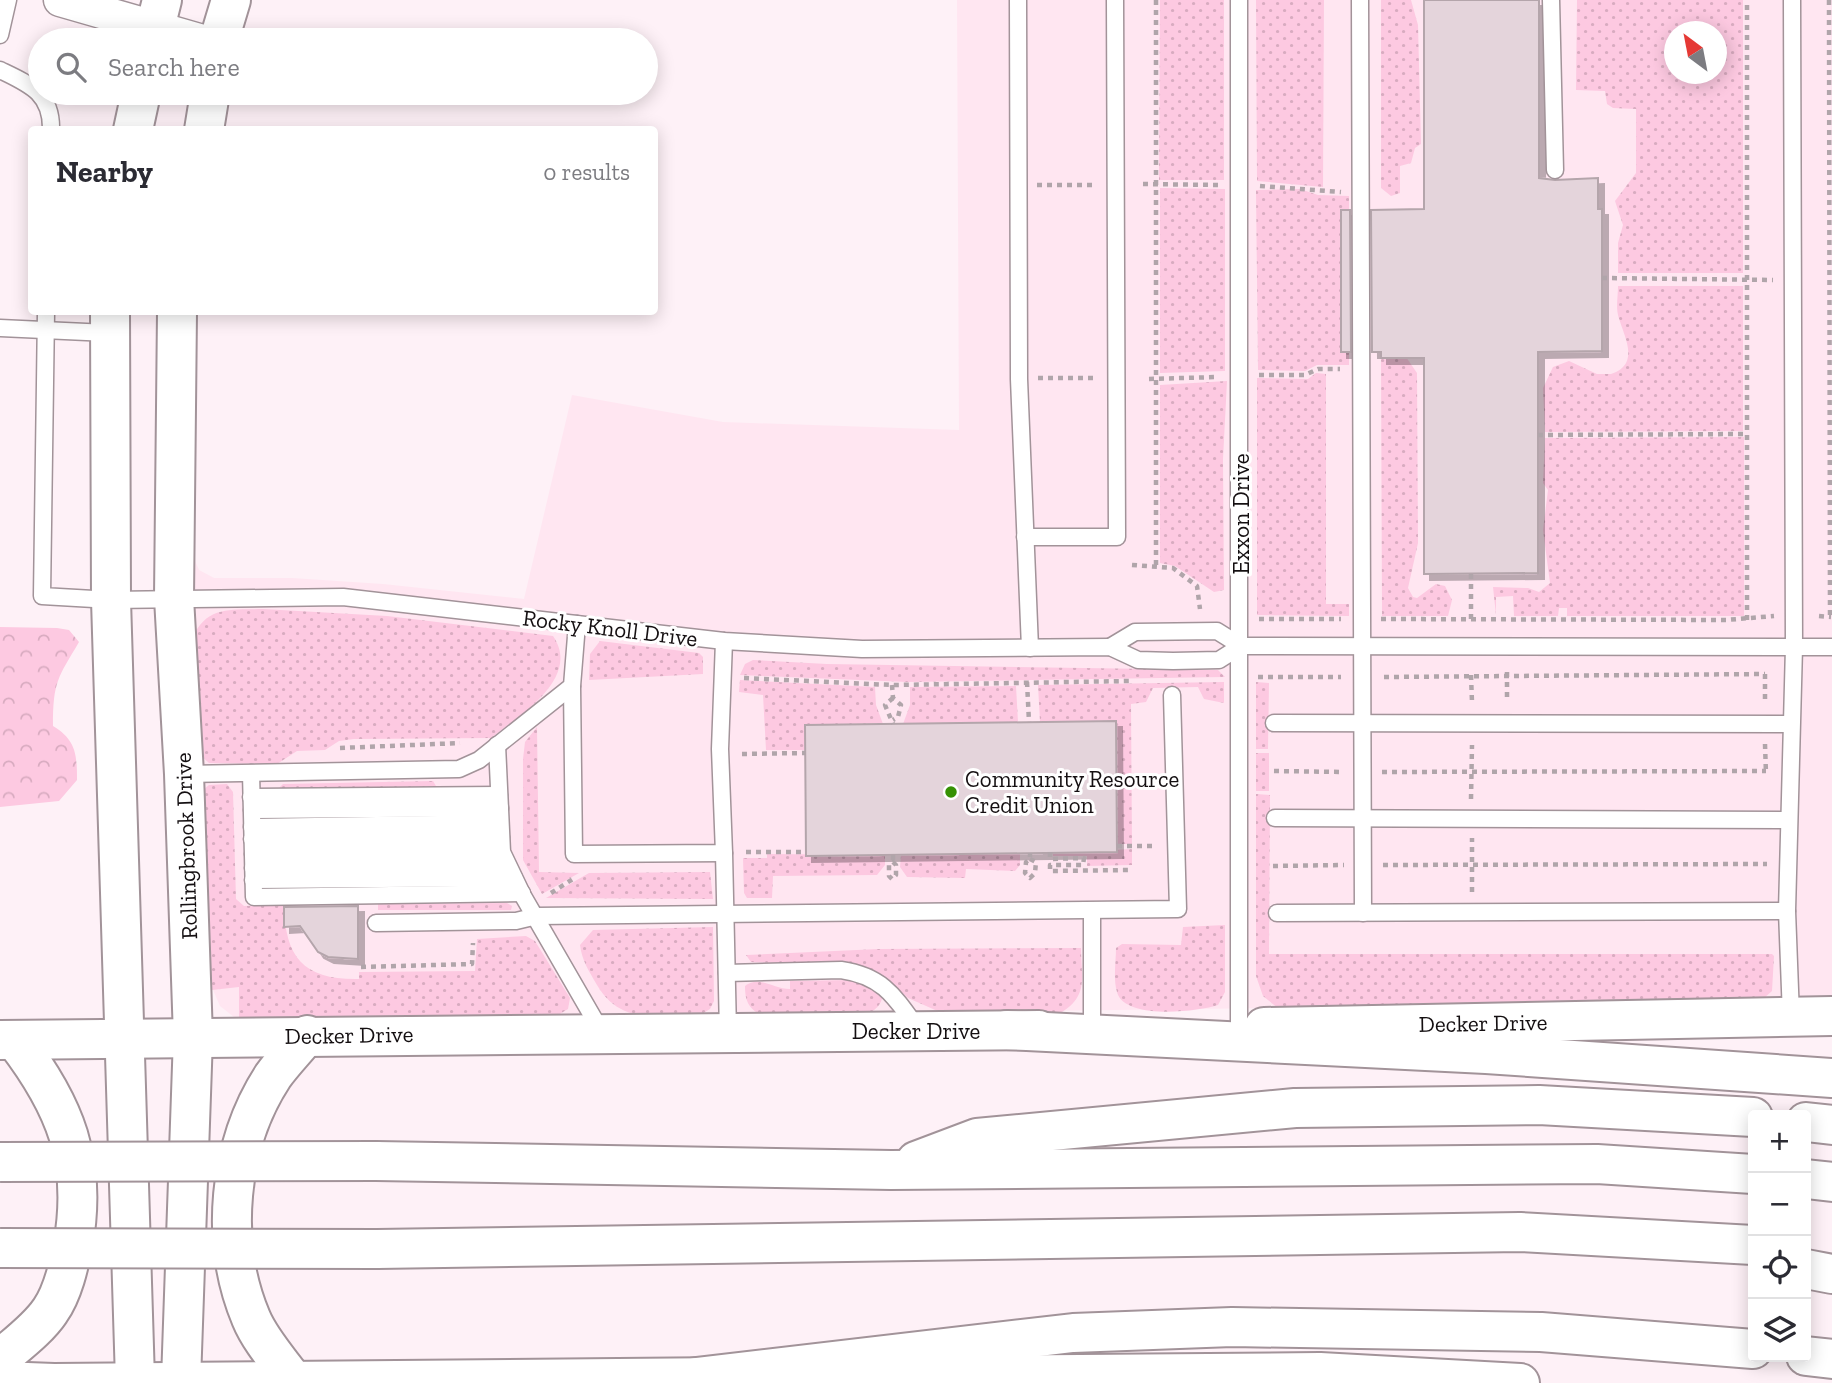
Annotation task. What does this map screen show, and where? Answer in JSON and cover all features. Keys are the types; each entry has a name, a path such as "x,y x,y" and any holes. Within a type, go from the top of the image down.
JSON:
{"main road":[{"path":"223,28 231,0"},
{"path":"134,126 138,105"},
{"path":"205,126 208,105"},
{"name":"Rollingbrook Drive","path":"177,315 174,598 184,774 193,1037 181,1381"},
{"path":"109,322 111,600 135,1380"},
{"name":"Decker Drive","path":"8,1040 1239,1028 1832,1016"},
{"path":"1007,1030 1486,1054 1832,1078"},
{"path":"293,1380 251,1321 237,1275 231,1232 241,1144 274,1076 307,1035"},
{"path":"0,1359 51,1310 69,1265 78,1218 77,1169 65,1122 44,1079 8,1040"},
{"path":"891,1170 977,1138 1295,1108 1539,1105 1748,1117"},
{"path":"1811,1123 1832,1125"},
{"path":"0,1162 376,1161 891,1170 1597,1164 1748,1174"},
{"path":"1811,1180 1832,1182"},
{"path":"1520,1233 1748,1260"},
{"path":"0,1248 377,1249 1520,1233 1748,1245"},
{"path":"1811,1249 1832,1251"},
{"path":"1811,1270 1832,1275"},
{"path":"696,1377 1073,1333 1233,1327 1541,1332 1748,1349"},
{"path":"1811,1357 1832,1359"},
{"path":"0,1381 1320,1372 1520,1383"}],"street":[{"path":"60,0 156,23"}],"lane":[{"path":"0,35 8,0"},
{"path":"1018,0 1019,379 1030,648"},
{"path":"1025,537 1117,537 1115,0"},
{"name":"Exxon Drive","path":"1239,0 1239,1028"},
{"path":"1360,0 1363,913"},
{"path":"1551,0 1555,170"},
{"path":"1791,0 1794,647 1787,911 1791,1016"},
{"path":"0,70 28,83"},
{"path":"45,105 51,115 51,126"},
{"path":"46,315 46,331"},
{"path":"0,327 46,331 109,322"},
{"name":"Rocky Knoll Drive","path":"46,331 42,596 111,600 343,597 724,641 862,649 1110,647 1138,660 1173,661 1219,660 1241,646 1217,631 1135,632 1110,647"},
{"path":"577,624 572,686 574,854 724,853"},
{"path":"724,641 720,749 728,1032"},
{"path":"1241,646 1832,648"},
{"path":"184,774 459,769 479,760 572,686"},
{"path":"376,923 516,921 537,916 1178,909 1172,695"},
{"path":"1274,723 1791,724"},
{"path":"497,745 503,837 522,893 602,1033"},
{"path":"251,773 254,897 522,893"},
{"path":"1275,818 1788,820"},
{"path":"252,839 503,837"},
{"path":"252,839 503,837"},
{"path":"252,839 503,837"},
{"path":"252,839 503,837"},
{"path":"1092,911 1092,1029"},
{"path":"1277,913 1787,911"},
{"path":"727,973 859,972 883,985 919,1031"}],"path":[{"path":"1156,0 1156,565"},
{"path":"1747,0 1747,620"},
{"path":"1819,616 1831,617 1829,0"},
{"path":"1143,184 1224,185"},
{"path":"1019,185 1099,185"},
{"path":"1257,186 1349,192"},
{"path":"1602,278 1773,280"},
{"path":"1819,279 1831,279"},
{"path":"1256,376 1305,375 1318,369 1348,369"},
{"path":"1149,379 1225,376"},
{"path":"1019,379 1097,378"},
{"path":"1538,435 1747,434"},
{"path":"1132,565 1173,568 1197,586 1201,617"},
{"path":"1471,574 1471,619"},
{"path":"1373,619 1747,620 1764,616 1764,625"},
{"path":"1258,619 1350,619"},
{"path":"1374,677 1507,672 1765,674"},
{"path":"1507,672 1508,724"},
{"path":"1471,675 1472,709"},
{"path":"722,676 892,685 1145,681"},
{"path":"1241,678 1348,677"},
{"path":"1027,682 1029,722"},
{"path":"892,685 893,698 901,705 898,717 893,722 888,717 885,705 893,698"},
{"path":"1471,804 1472,741"},
{"path":"742,754 805,753"},
{"path":"1274,771 1351,772"},
{"path":"1370,772 1766,771"},
{"path":"1472,834 1472,897"},
{"path":"1117,846 1176,845"},
{"path":"724,853 806,852"},
{"path":"1050,852 1050,859 1084,858 1083,865 1050,865 1050,871 1131,870"},
{"path":"544,897 582,873 586,853"},
{"path":"893,855 893,862"},
{"path":"1373,865 1767,864"},
{"path":"1273,866 1352,865"},
{"path":"361,967 472,964 473,938"}],"shaded area":[{"path":"957,0 1832,0 1832,1001 239,1021 220,1006 210,983 191,552 199,570 214,578 292,578 383,584 524,599 572,395 723,422 959,430"}],"green space":[{"path":"1160,0 1224,0 1224,180 1159,180"},
{"path":"1256,0 1324,0 1323,187 1257,181"},
{"path":"1381,0 1411,0 1418,25 1421,144 1415,148 1411,163 1400,166 1400,193 1391,196 1381,188"},
{"path":"1577,0 1743,0 1743,273 1618,273 1618,243 1623,225 1615,201 1636,173 1636,109 1613,108 1607,104 1605,91 1576,90"},
{"path":"1160,188 1225,189 1225,371 1160,373"},
{"path":"1300,189 1318,195 1349,196 1349,210 1341,210 1341,352 1349,352 1349,365 1317,365 1305,371 1258,370 1256,190"},
{"path":"1618,286 1743,286 1743,431 1545,432 1543,388 1553,367 1569,361 1597,374 1611,374 1626,363 1628,348 1617,312"},
{"path":"1406,357 1417,373 1418,543 1408,588 1413,597 1417,598 1436,584 1445,586 1452,600 1448,616 1382,616 1381,358"},
{"path":"1316,373 1326,374 1326,604 1349,604 1349,616 1257,615 1257,378 1308,379"},
{"path":"1227,381 1223,459 1224,590 1214,592 1175,566 1160,563 1160,385"},
{"path":"1744,437 1744,616 1567,616 1567,608 1559,608 1558,616 1514,616 1513,596 1496,597 1496,615 1493,587 1528,588 1539,592 1550,583 1543,530 1548,490 1543,483 1545,438"},
{"path":"263,609 387,616 553,636 560,652 559,667 554,681 531,707 491,738 354,739 339,741 325,750 297,751 277,764 209,763 200,755 195,633 201,624 216,613"},
{"path":"0,627 69,630 79,642 58,681 54,699 53,726 71,742 77,771 77,780 59,801 0,807"},
{"path":"600,641 699,653 703,657 703,674 589,680 590,654"},
{"path":"753,660 827,664 1218,670 1225,677 908,682 740,675 745,664"},
{"path":"740,680 875,687 876,705 883,724 806,725 805,750 766,750 763,695 739,692"},
{"path":"1224,682 1224,703 1204,699 1198,687 1153,688 1146,702 1131,704 1132,844 1117,844 1116,721 1040,722 1038,685"},
{"path":"1256,682 1269,683 1268,749 1256,749"},
{"path":"1016,686 1018,722 903,724 910,705 910,687"},
{"path":"537,727 539,872 579,873 542,894 523,860 523,759 525,742"},
{"path":"1256,753 1269,753 1269,791 1256,791"},
{"path":"433,781 436,786 433,789 279,788 283,784"},
{"path":"227,784 233,792 236,899 244,906 284,905 288,939 301,962 311,970 340,978 359,979 359,972 475,971 477,939 526,936 535,941 570,998 568,1009 553,1018 239,1021 239,987 212,990 210,983 204,789 209,785"},
{"path":"1256,794 1270,795 1269,954 1772,954 1772,991 1763,999 1279,1009 1263,996 1256,976"},
{"path":"1132,849 1132,865 1087,866 1087,856 1053,856 1053,853"},
{"path":"1020,853 1020,865 1015,871 966,869 965,878 907,877 900,867 901,855"},
{"path":"767,854 885,855 885,865 877,875 773,876 772,898 747,898 744,893 743,858 767,858"},
{"path":"710,872 713,899 546,898 589,873"},
{"path":"507,903 512,906 511,910 378,910 378,904"},
{"path":"1225,925 1225,992 1218,1005 1162,1012 1133,1007 1122,1001 1116,987 1116,948 1122,944 1181,945 1183,927"},
{"path":"713,927 714,1001 710,1009 700,1015 642,1015 617,1007 597,985 584,961 580,945 593,930"},
{"path":"1081,948 1080,992 1071,1006 1062,1012 942,1013 908,998 889,981 862,966 751,962 746,955 879,949"},
{"path":"853,980 883,995 877,1007 866,1015 761,1015 748,1003 745,986 761,982 790,989 790,981"}],"building":[{"path":"1424,0 1539,0 1539,178 1598,178 1598,209 1602,209 1602,351 1538,352 1538,573 1424,574 1424,358 1381,358 1381,352 1372,352 1371,210 1424,209"},
{"path":"1341,210 1350,210 1351,352 1341,352"},
{"path":"1116,721 1117,852 806,856 805,725"},
{"path":"358,906 358,959 328,957 318,952 300,926 284,927 284,907"}],"place":[{"name":"Community Resource Credit Union","path":"951,792"}]}
